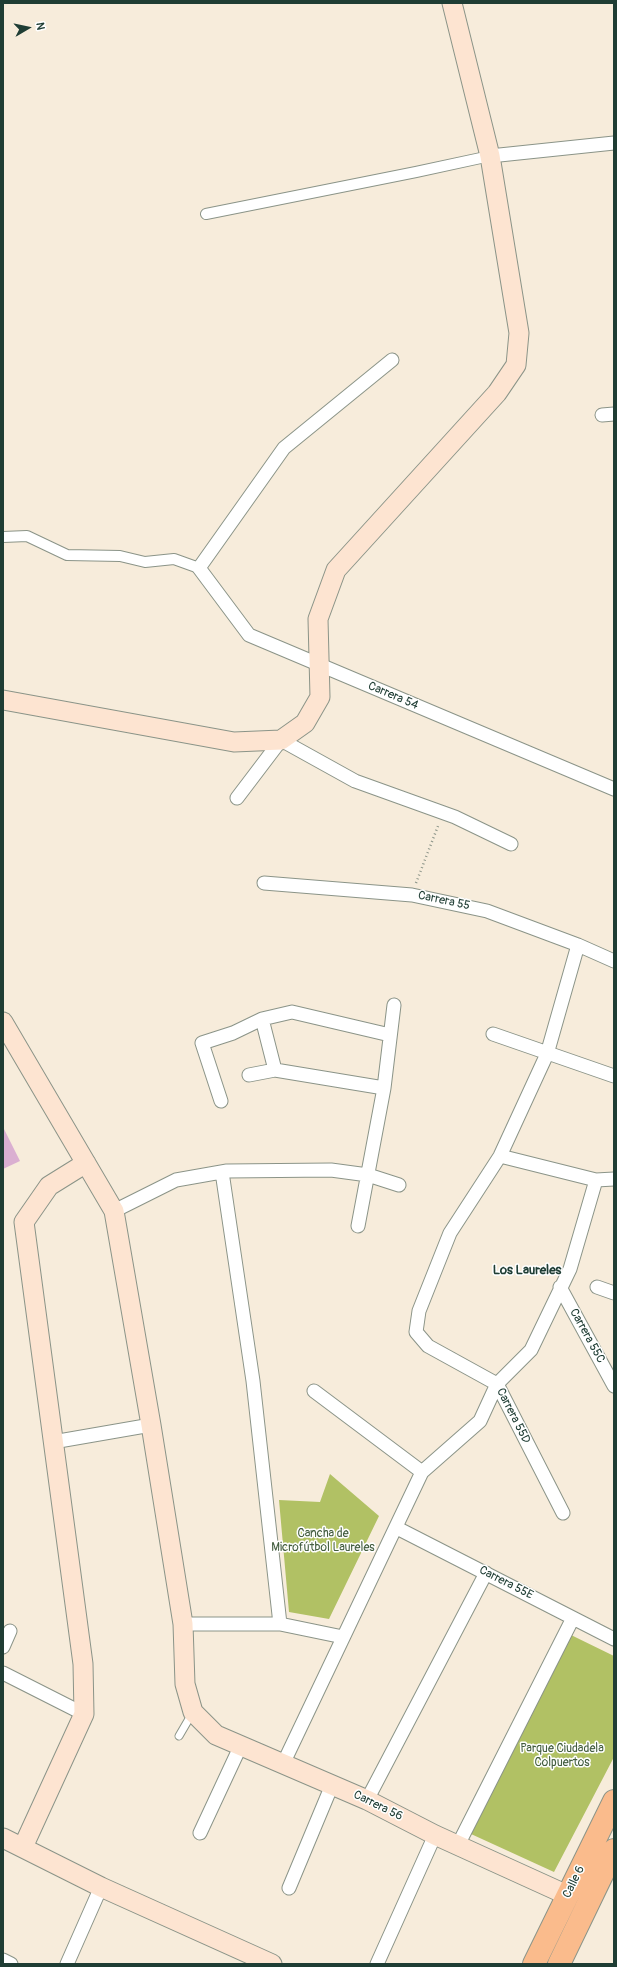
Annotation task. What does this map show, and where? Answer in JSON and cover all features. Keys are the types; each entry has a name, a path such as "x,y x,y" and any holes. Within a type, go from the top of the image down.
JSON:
{"highway":[{"name":"Calle 6","path":"534,1964 614,1801"},
{"name":"Calle 6","path":"559,1964 614,1850"}],"main road":[{"path":"3,700 234,742 281,740 305,723 320,697 318,619 336,570 497,393 516,365 519,333 490,156 452,3"},
{"path":"3,1022 114,1211 151,1425 182,1624 185,1684 193,1712"},
{"path":"23,1847 84,1714 83,1664 24,1222 49,1186 86,1163"},
{"name":"Carrera 56","path":"193,1712 216,1734 367,1800 458,1845 567,1895"},
{"path":"3,1838 101,1887 272,1964"}],"street":[{"path":"206,214 490,156 614,143"},
{"path":"3,537 27,536 67,555 120,556 145,562 174,559 199,568 284,448 392,360"},
{"name":"Carrera 54","path":"199,568 249,635 614,789"},
{"path":"237,798 281,740 355,782 443,813 511,844"},
{"name":"Carrera 55","path":"264,884 412,894 487,911 578,944 614,961"},
{"path":"578,944 547,1054 500,1156 596,1180 614,1179"},
{"path":"358,1226 384,1088 394,1004"},
{"path":"221,1101 202,1043 233,1033 262,1019 292,1012 390,1035"},
{"path":"262,1019 275,1070"},
{"path":"493,1034 614,1076"},
{"path":"249,1075 275,1070 384,1088"},
{"name":"Carrera 55D","path":"500,1156 450,1233 420,1311 416,1332 428,1346 497,1384 563,1513"},
{"path":"114,1211 176,1180 222,1172 331,1170 368,1175 399,1185"},
{"path":"222,1172 253,1381 280,1624"},
{"path":"283,1764 343,1637 397,1528 422,1472 480,1420 497,1384 531,1350 570,1268 596,1180"},
{"name":"Carrera 55C","path":"560,1287 614,1386"},
{"path":"597,1287 614,1293"},
{"path":"314,1391 422,1472"},
{"path":"53,1442 151,1425"},
{"name":"Carrera 55E","path":"397,1528 614,1639"},
{"path":"367,1800 486,1573"},
{"path":"458,1845 573,1618"},
{"path":"182,1624 280,1624 343,1637"},
{"path":"3,1647 10,1630"},
{"path":"3,1673 84,1714"},
{"path":"200,1833 241,1745"},
{"path":"289,1888 332,1785"},
{"path":"376,1964 435,1834"},
{"path":"67,1964 101,1887"},
{"path":"3,1960 11,1964"}],"lane":[{"path":"179,1736 193,1712"}],"path":[{"path":"412,894 443,813"}],"green space":[{"name":"Cancha de Microfútbol Laureles","path":"330,1474 379,1516 329,1619 289,1612 279,1500 320,1502"},
{"name":"Parque Ciudadela Colpuertos","path":"571,1635 614,1656 614,1757 554,1872 471,1834"}],"building":[{"path":"3,1127 20,1161 3,1169"}],"district":[{"name":"Los Laureles","path":"527,1271"}]}
